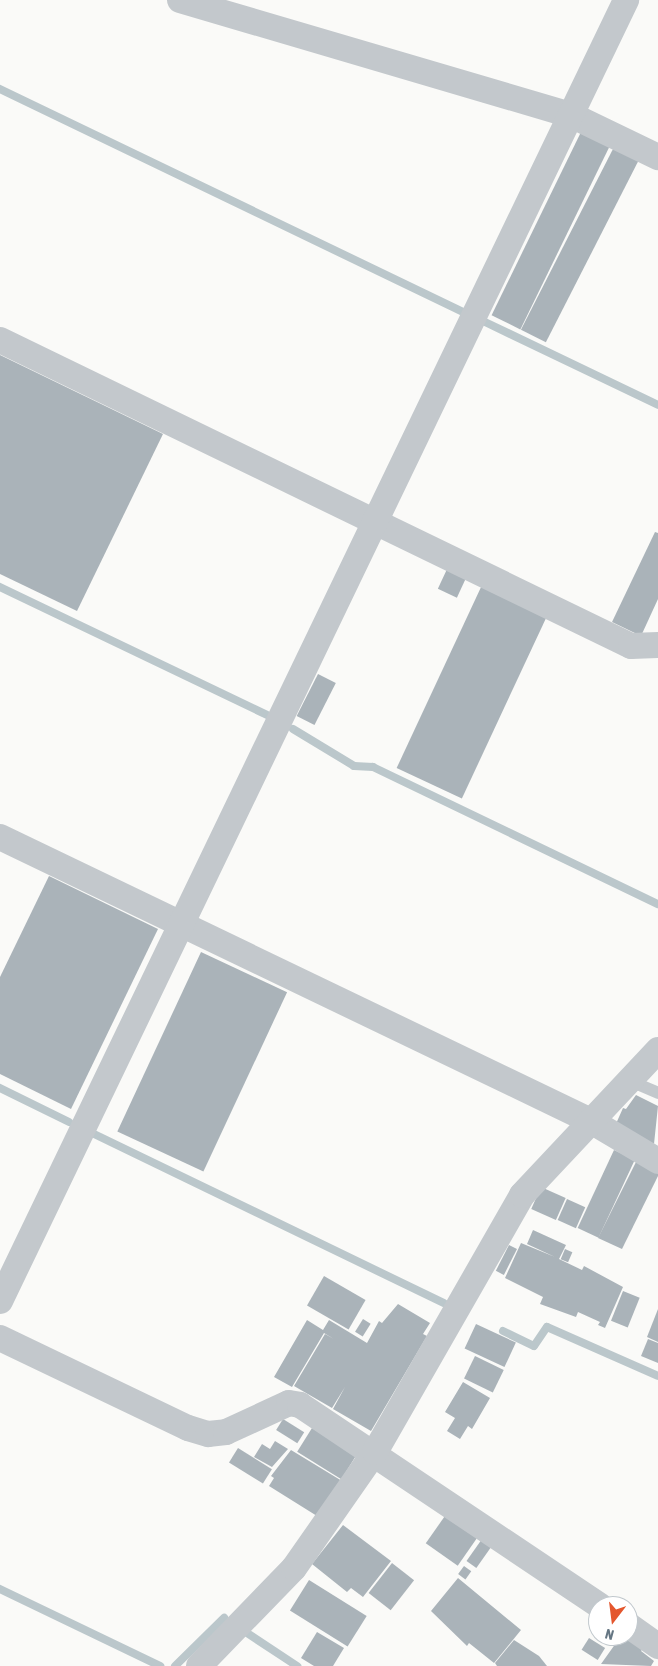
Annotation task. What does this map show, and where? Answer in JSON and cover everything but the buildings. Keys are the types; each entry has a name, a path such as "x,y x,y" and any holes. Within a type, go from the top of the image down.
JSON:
{"street":[{"path":"180,0 572,115 658,157"},
{"path":"0,1301 626,0"},
{"path":"0,340 631,646 658,644"},
{"path":"0,837 591,1121 658,1161"},
{"path":"199,1666 294,1568 375,1452 522,1195 658,1050"},
{"path":"0,1338 188,1428 208,1434 226,1432 288,1403 300,1405 375,1452 588,1598"},
{"path":"638,1632 658,1646"}],"lane":[{"path":"628,1080 658,1093"}],"waterway":[{"path":"0,89 465,313"},
{"path":"485,322 658,405"},
{"path":"0,587 267,715"},
{"path":"293,729 354,766 373,767 658,904"},
{"path":"0,1088 69,1122"},
{"path":"92,1133 444,1303"},
{"path":"503,1331 534,1346 547,1327 658,1376"},
{"path":"0,1589 160,1666"},
{"path":"175,1666 224,1618"},
{"path":"244,1631 297,1666"}]}
